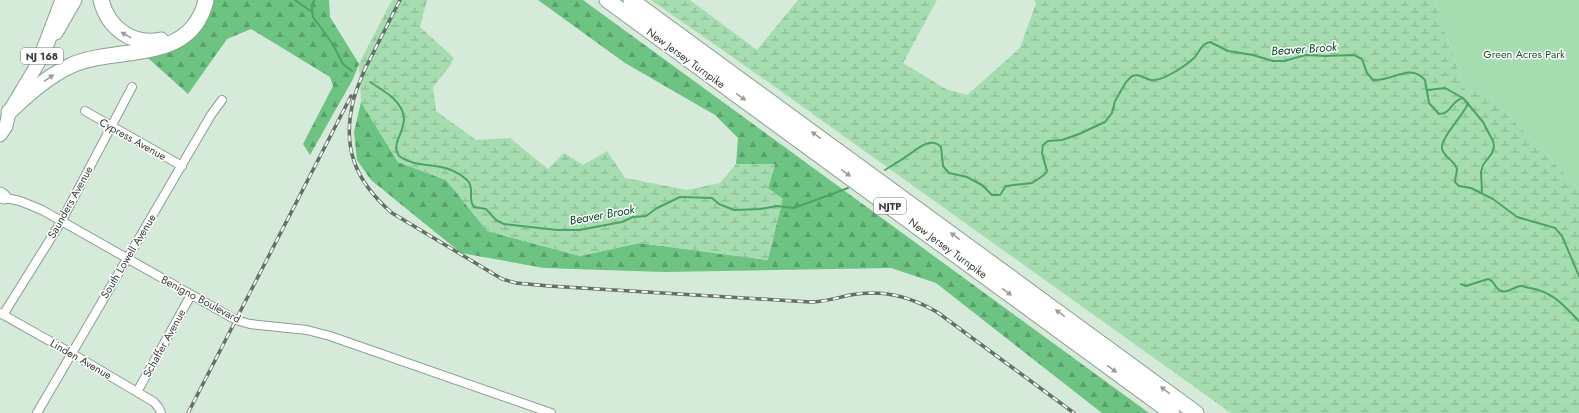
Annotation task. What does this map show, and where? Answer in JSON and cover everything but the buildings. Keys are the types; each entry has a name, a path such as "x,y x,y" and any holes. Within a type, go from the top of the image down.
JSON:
{"highway":[{"path":"41,58 63,0"},
{"path":"101,0 107,16 116,28 136,40 151,41 167,38 184,28 195,12 199,0"},
{"path":"4,116 42,83 58,72 73,65 99,57 155,48 177,41 186,35 197,22 203,12 206,0"},
{"name":"New Jersey Turnpike","path":"607,0 1172,413"},
{"name":"New Jersey Turnpike","path":"631,0 1196,413"}],"main road":[{"name":"NJ 168","path":"0,135 6,126 4,116 41,58 75,0"}],"street":[{"name":"Saunders Avenue","path":"2,314 61,222 132,87"},
{"name":"South Lowell Avenue","path":"37,413 211,115 222,100"},
{"name":"Cypress Avenue","path":"84,111 182,166"},
{"name":"Benigno Boulevard","path":"1,196 27,203 236,320 250,324 307,330 330,336 551,413"},
{"name":"Schaffer Avenue","path":"137,392 191,295"},
{"name":"Linden Avenue","path":"2,314 154,402 160,410"}],"green space":[{"path":"214,0 329,0 330,17 359,64 353,79 310,155 303,144 333,86 330,77 251,29 227,39 188,94 148,58 204,27"},
{"path":"392,0 427,0 420,27 454,58 449,67 433,87 436,111 476,140 510,138 548,169 564,153 583,165 607,151 625,178 687,190 720,183 736,164 775,164 768,188 783,199 768,260 640,243 580,256 487,231 446,180 398,162 361,102 359,64"},
{"path":"538,0 583,0 1149,413 1102,413 936,283 891,268 664,272 544,268 461,253 371,180 357,160 354,132 361,102 398,162 446,180 488,231 580,256 639,243 768,260 768,188 775,164 736,164 738,138 715,115 625,63"},
{"path":"651,0 690,0 757,50 798,0 937,0 903,63 946,89 967,95 1020,48 1036,3 1034,0 1434,0 1465,89 1491,97 1579,189 1579,413 1231,413"},
{"name":"Green Acres Park","path":"1434,0 1579,0 1579,189 1491,97 1465,89"}],"waterway":[{"path":"295,0 312,12"},
{"name":"Beaver Brook","path":"314,0 312,9 313,17 332,43 343,64 352,71"},
{"name":"Beaver Brook","path":"885,170 922,146 932,143 941,147 943,166 949,173 967,177 982,185 992,195 1000,195 1006,186 1032,183 1044,175 1047,171 1042,153 1043,145 1048,141 1062,140 1105,122 1112,113 1115,101 1126,82 1132,76 1137,75 1151,80 1168,76 1195,57 1203,46 1210,42 1228,51 1253,55 1273,61 1284,61 1306,55 1354,55 1362,59 1367,73 1373,80 1380,80 1400,74 1413,73 1419,75 1425,80 1429,103 1439,114 1447,112 1456,101 1463,98"},
{"name":"Beaver Brook","path":"370,82 393,98 401,107 404,116 404,123 397,143 396,150 399,156 416,163 442,167 460,174 470,184 471,201 474,207 486,209 496,220 504,224 557,230 579,230 622,222 633,217 646,216 657,208 680,197 712,198 719,204 734,210 760,209 777,206 794,208 848,188"},
{"path":"1428,90 1445,88 1463,98 1483,122 1493,141 1494,146 1492,153 1483,165 1481,172 1482,193"},
{"name":"Beaver Brook","path":"1468,103 1442,144 1443,152 1456,166 1455,182 1459,186 1471,188 1493,199 1517,217 1555,228 1562,236 1579,276"},
{"path":"1461,284 1466,286 1488,279 1492,281 1497,289 1504,292 1521,286 1538,290 1557,300 1579,321"}],"railway":[{"path":"364,71 400,0"},
{"path":"366,66 354,98 350,116 349,132 354,162 360,175 379,201 392,213 502,279 516,283 549,286 810,302 825,301 862,293 895,295 927,306 937,312 1074,413"},
{"path":"188,413 351,96"}]}
